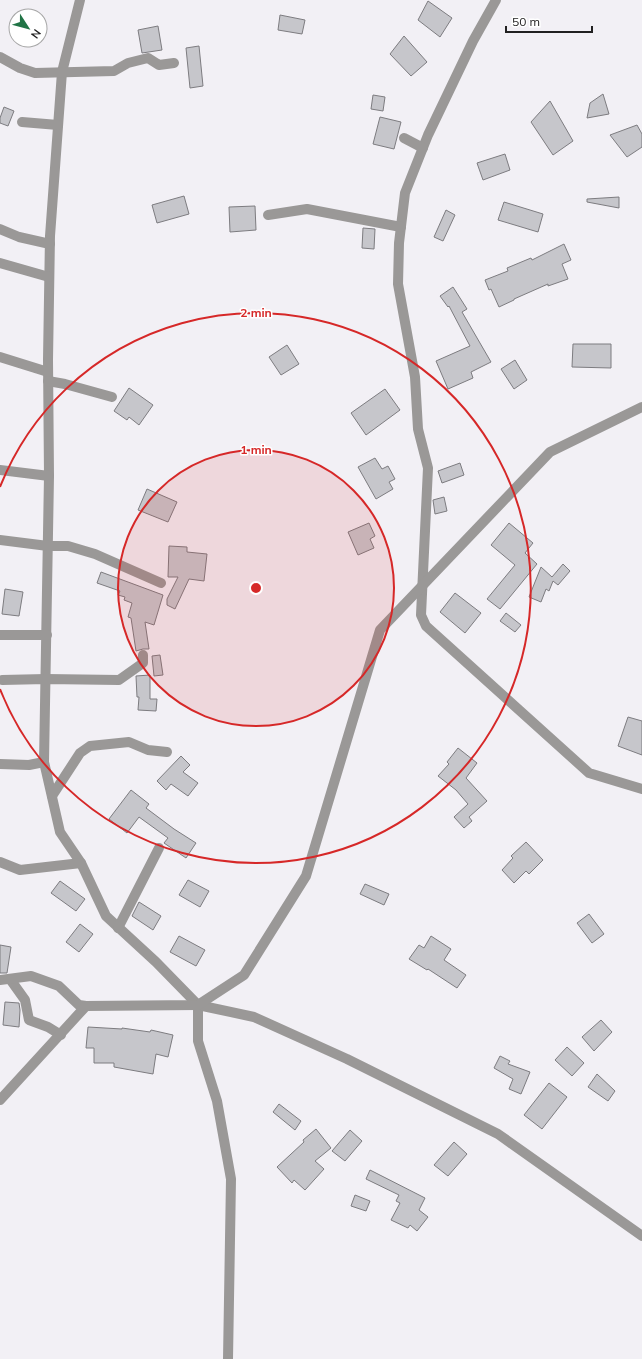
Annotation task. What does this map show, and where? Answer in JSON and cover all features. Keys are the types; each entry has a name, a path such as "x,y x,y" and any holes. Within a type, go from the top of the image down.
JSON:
{"street":[{"path":"80,0 62,72 50,244 48,377 49,476 44,762 60,832 81,863 106,916 156,962 198,1005 198,1041 217,1101 231,1179 228,1359"},
{"path":"496,0 473,41 423,148 405,194 399,243 398,284 415,377 418,429 428,468 422,615 426,626 589,773 642,789"},
{"path":"0,57 20,68 34,73 114,71 128,63 148,58 159,65 174,63"},
{"path":"22,122 58,126"},
{"path":"404,138 423,148"},
{"path":"268,215 307,209 401,227"},
{"path":"0,229 19,237 50,244"},
{"path":"0,264 49,277"},
{"path":"0,357 65,384 112,397"},
{"path":"198,1005 244,975 306,876 380,630 550,452 642,407"},
{"path":"0,470 49,476"},
{"path":"0,540 48,546 68,546 95,554 161,583"},
{"path":"0,635 47,635"},
{"path":"2,680 119,680 143,663 143,655"},
{"path":"52,796 80,753 90,746 129,742 148,750 166,752"},
{"path":"0,764 29,765 44,762"},
{"path":"118,928 159,848"},
{"path":"0,862 20,870 81,863"},
{"path":"5,980 31,976 59,986 78,1005 198,1005 254,1017 347,1059 498,1134 642,1236"},
{"path":"5,980 25,1000 29,1020 48,1027 61,1035"},
{"path":"0,1100 86,1006"}],"building":[{"path":"428,1 452,18 440,37 418,20"},
{"path":"280,15 305,20 302,34 278,30"},
{"path":"158,26 162,50 142,53 138,30"},
{"path":"404,36 427,62 411,76 390,54"},
{"path":"199,46 203,86 190,88 186,48"},
{"path":"603,94 609,114 587,118 590,103"},
{"path":"373,95 385,97 383,111 371,109"},
{"path":"550,101 573,141 553,155 531,122"},
{"path":"4,107 14,111 8,126 0,123 0,118"},
{"path":"380,117 401,122 394,149 373,144"},
{"path":"637,125 642,134 642,147 627,157 610,135"},
{"path":"505,154 510,170 483,180 477,163"},
{"path":"184,196 189,214 157,223 152,205"},
{"path":"619,197 619,208 587,202 587,199"},
{"path":"504,202 543,214 538,232 498,220"},
{"path":"255,206 256,230 230,232 229,207"},
{"path":"446,210 455,215 443,241 434,237"},
{"path":"363,228 375,229 374,249 362,248"},
{"path":"564,244 571,260 562,264 568,279 548,286 548,284 499,307 485,280 508,271 507,268 531,258 532,260"},
{"path":"453,287 467,309 462,312 491,362 471,372 473,378 448,389 436,361 470,346 449,306 448,307 440,296"},
{"path":"573,344 611,344 611,368 572,367"},
{"path":"287,345 299,364 281,375 269,357"},
{"path":"515,360 527,380 514,389 501,369"},
{"path":"129,388 153,405 139,425 129,417 127,420 114,411"},
{"path":"385,389 400,410 366,435 351,413"},
{"path":"375,458 382,469 388,466 395,479 389,482 393,489 376,499 358,467"},
{"path":"460,463 464,475 442,483 438,471"},
{"path":"147,489 177,502 168,522 138,510"},
{"path":"444,497 447,511 435,514 433,500"},
{"path":"369,523 375,536 370,539 374,548 358,555 348,532"},
{"path":"509,523 533,543 525,553 537,564 500,609 487,599 515,565 491,545"},
{"path":"169,546 187,547 187,552 207,554 204,581 189,579 175,609 167,605 167,599 178,577 168,577"},
{"path":"563,564 570,571 558,585 553,581 549,591 546,589 541,602 529,597 541,567 552,577"},
{"path":"101,572 163,595 154,625 145,622 149,649 136,651 131,618 128,617 132,603 124,600 125,597 118,595 120,591 97,583"},
{"path":"5,589 23,592 19,616 2,614"},
{"path":"455,593 481,613 465,633 440,612"},
{"path":"506,613 521,625 515,632 500,621"},
{"path":"160,655 163,675 154,676 152,656"},
{"path":"150,675 150,699 157,699 156,711 138,710 139,697 137,697 136,676"},
{"path":"628,717 642,721 642,755 618,746"},
{"path":"458,748 477,763 466,778 487,801 469,817 472,821 464,828 454,817 468,804 456,790 438,776 449,764 447,762"},
{"path":"181,756 190,765 183,772 198,783 188,796 171,784 166,790 157,781"},
{"path":"131,790 149,804 146,808 196,843 186,858 164,843 168,838 139,817 127,833 109,819"},
{"path":"526,842 543,860 529,874 526,871 514,883 502,870 513,858 511,856"},
{"path":"188,880 209,891 200,907 179,895"},
{"path":"60,881 85,899 76,911 51,893"},
{"path":"365,884 389,894 384,905 360,894"},
{"path":"139,902 161,916 153,930 132,916"},
{"path":"589,914 604,934 592,943 577,923"},
{"path":"80,924 93,934 79,952 66,942"},
{"path":"179,936 205,950 196,966 170,952"},
{"path":"431,936 451,949 444,960 466,975 457,988 428,969 427,970 409,959 419,945 424,948"},
{"path":"0,945 11,947 7,973 0,973"},
{"path":"5,1002 19,1003 19,1027 3,1025"},
{"path":"601,1020 612,1032 594,1051 582,1037"},
{"path":"88,1027 122,1028 150,1032 151,1030 173,1035 168,1057 156,1054 153,1074 114,1067 114,1063 94,1063 94,1048 86,1048"},
{"path":"567,1047 584,1063 572,1076 555,1060"},
{"path":"500,1056 510,1061 508,1064 530,1072 521,1094 509,1089 513,1079 494,1068"},
{"path":"597,1074 615,1091 608,1101 588,1087"},
{"path":"549,1083 567,1097 542,1129 524,1115"},
{"path":"279,1104 301,1121 295,1130 273,1112"},
{"path":"316,1129 331,1148 315,1161 324,1169 305,1190 294,1180 292,1183 277,1167"},
{"path":"350,1130 362,1141 345,1161 332,1151"},
{"path":"454,1142 467,1154 448,1176 434,1165"},
{"path":"370,1170 425,1198 419,1210 428,1217 417,1231 410,1225 408,1228 391,1220 400,1203 396,1201 399,1195 366,1179"},
{"path":"355,1195 370,1201 366,1211 351,1206"}]}
